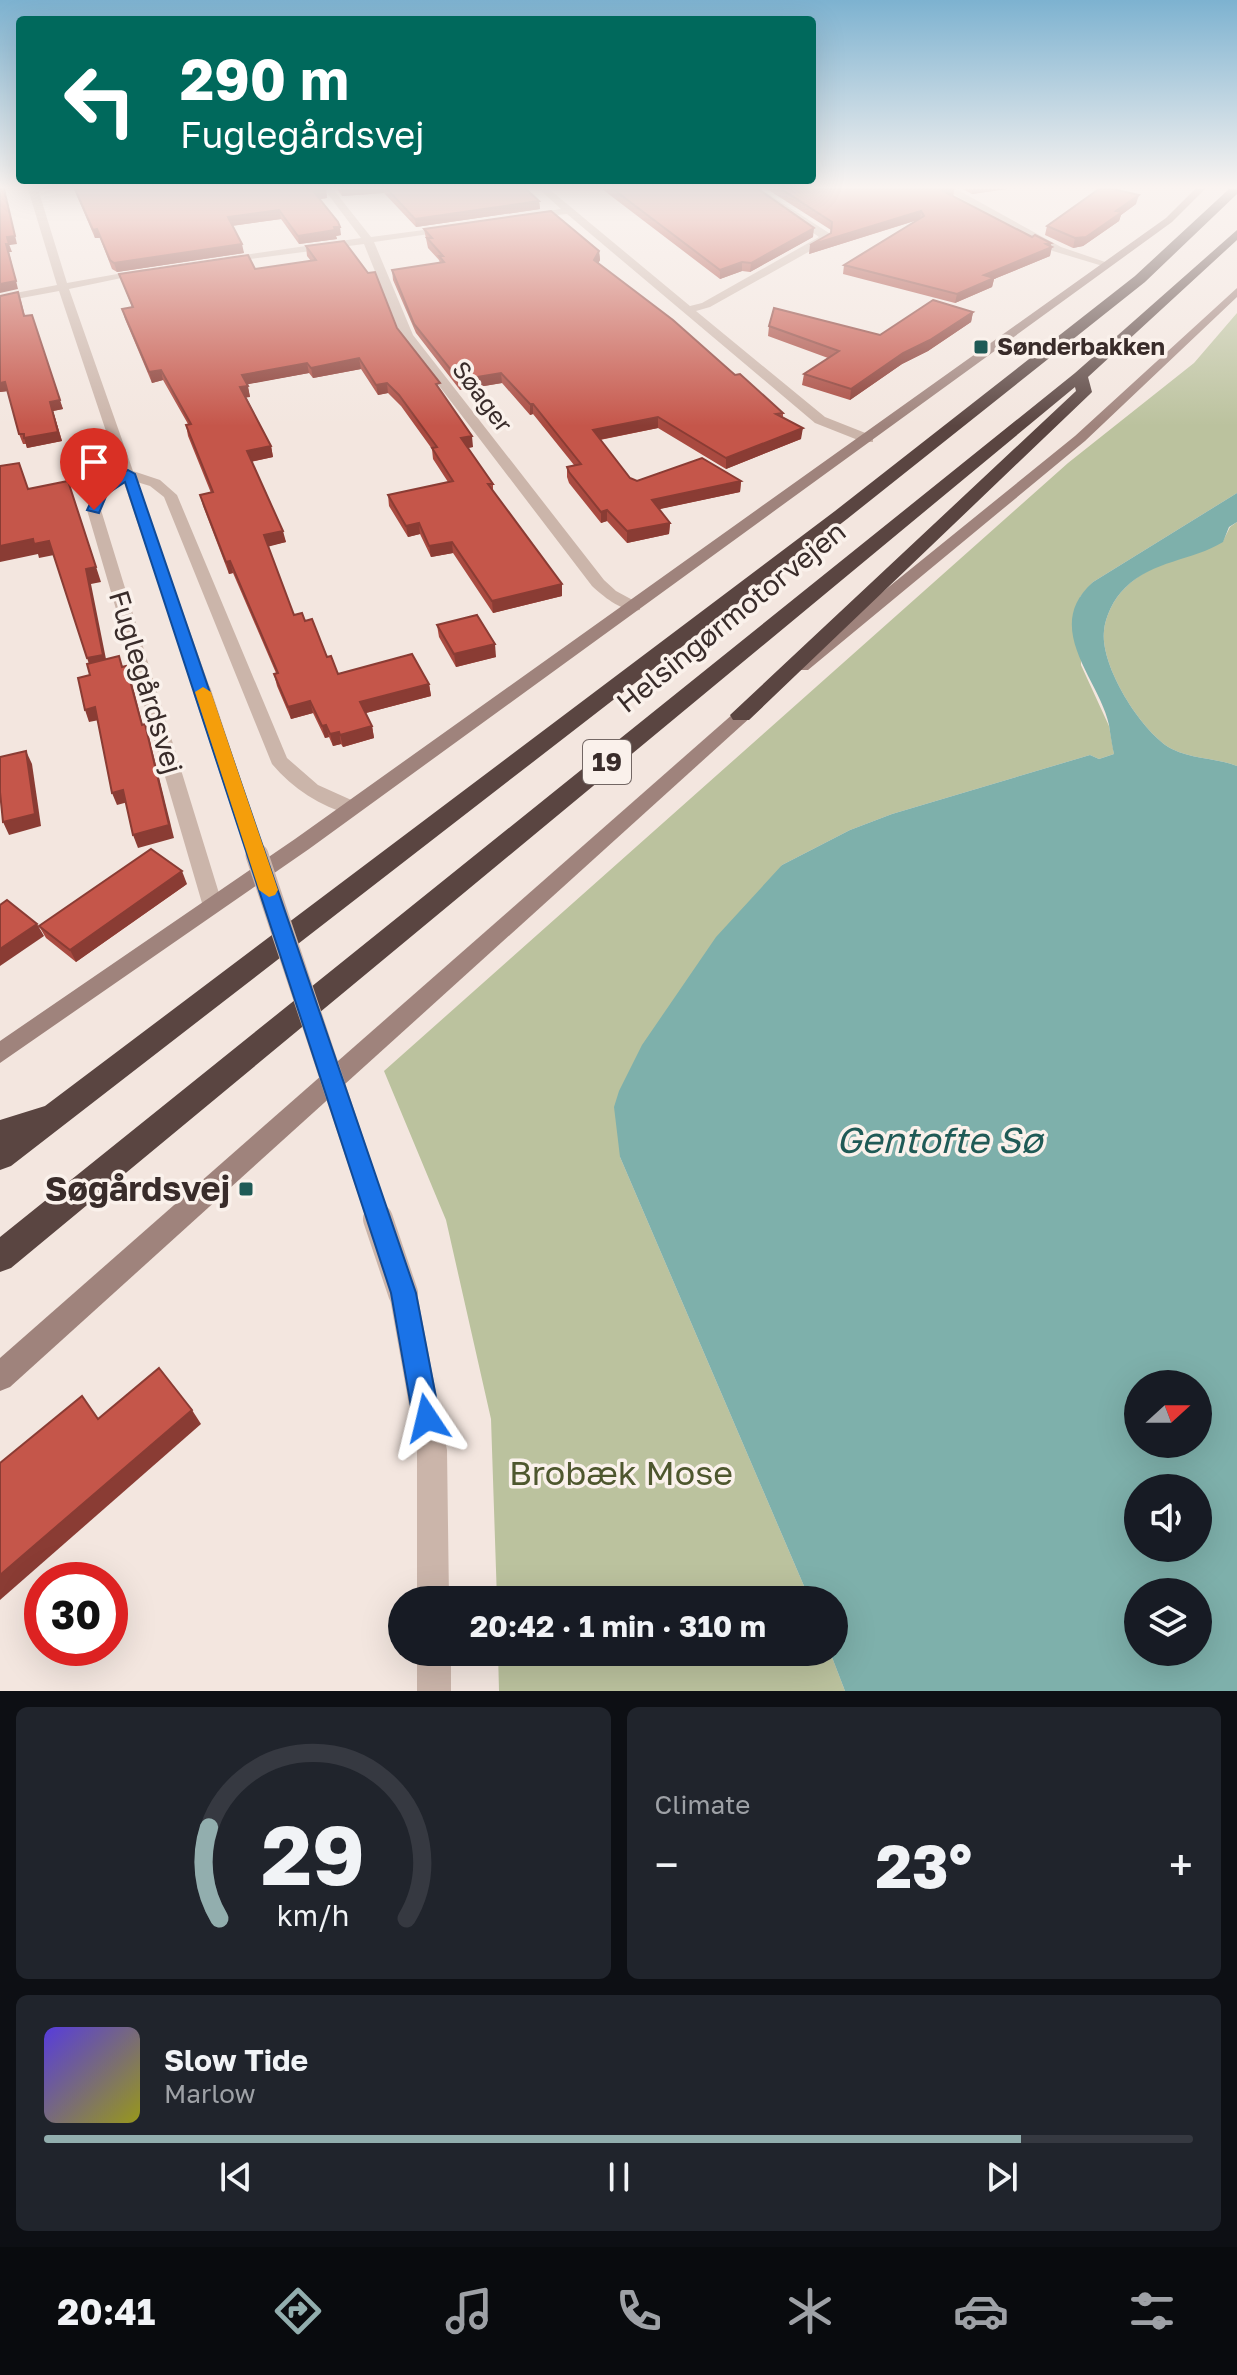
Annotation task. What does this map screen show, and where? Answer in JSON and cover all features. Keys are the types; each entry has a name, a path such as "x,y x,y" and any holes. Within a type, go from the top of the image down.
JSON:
{"highway":[{"name":"Helsingørmotorvejen","path":"0,1157 841,515 1151,268"},
{"name":"Helsingørmotorvejen","path":"0,1257 1080,376 1201,268"},
{"path":"741,715 1084,392 1080,376"},
{"path":"0,1133 57,1114"}],"street":[{"name":"Fuglegårdsvej","path":"58,268 403,1293 432,1450 433,1586"},
{"name":"Søager","path":"379,268 407,336 598,583 610,594 634,607"},
{"path":"637,268 820,420 868,439"},
{"path":"688,310 706,305 772,268"},
{"path":"0,1053 634,607 1101,268"},
{"path":"0,299 155,271"},
{"path":"0,1377 741,715 987,518 1181,349 1237,291"},
{"name":"Fuglegårdsvej","path":"128,474 102,492 94,510 212,903"},
{"path":"128,474 155,483 170,495 279,760 292,777 311,791 351,808"},
{"path":"434,1666 434,1691"}],"green space":[{"name":"Brobæk Mose","path":"1237,313 1237,493 1093,582 1080,597 1081,665 1109,726 1114,754 1099,759 1090,755 892,814 850,830 782,865 620,1157 804,1586 497,1586 491,1419 446,1220 384,1071 1068,463 1194,363"},
{"path":"1237,522 1237,766 1179,752 1160,741 1148,729 1116,679 1109,662 1104,631 1114,602 1135,579 1159,565 1223,541 1230,527"},
{"path":"498,1666 835,1666 845,1691 499,1691"}],"water":[{"name":"Gentofte Sø","path":"1237,493 1237,522 1229,527 1223,542 1160,566 1136,579 1114,602 1104,631 1109,662 1116,679 1148,729 1160,741 1179,752 1237,766 1237,1691 845,1691 835,1666 848,1666 848,1586 804,1586 620,1157 614,1107 642,1045 716,937 782,865 850,830 892,814 1090,755 1099,759 1114,754 1104,708 1078,654 1073,636 1072,617 1078,600 1093,582"}],"building":[{"path":"0,268 12,268 16,281 0,284"},
{"path":"160,268 364,268 368,273 375,272 397,328 440,383 436,384 472,436 461,438 493,484 488,484 562,584 492,601 452,542 429,546 419,523 406,526 388,495 453,481 432,448 437,447 399,395 387,383 376,385 359,358 311,368 307,363 242,375 248,386 240,387 271,446 247,451 283,531 264,535 294,615 302,613 305,621 312,619 327,657 331,656 338,674 412,654 429,684 360,702 372,726 340,735 339,732 330,734 326,725 322,726 310,701 288,707 274,674 278,673 230,561 226,562 200,495 213,492 186,425 191,424 161,370 149,372 122,309 133,307 119,274"},
{"path":"604,268 673,320 735,375 740,374 783,413 776,414 803,428 726,458 658,417 593,430 630,478 637,481 702,458 741,481 652,500 670,523 627,531 607,510 601,512 569,472 567,467 581,464 533,404 501,373 459,380 414,324 392,270"},
{"path":"855,268 1001,268 984,275 994,278 957,294"},
{"path":"18,292 24,316 32,315 60,400 50,402 58,432 24,438 24,434 19,434 5,382 0,383 0,296"},
{"path":"933,300 973,312 930,340 903,353 851,389 804,374 839,351 769,326 774,308 880,335"},
{"path":"19,463 28,489 68,481 96,567 86,569 103,655 87,658 49,541 34,544 33,539 0,546 0,466"},
{"path":"477,615 495,644 454,654 437,625"},
{"path":"119,656 122,667 126,666 142,725 145,724 169,825 133,835 123,790 112,793 95,707 85,710 78,678 90,675 87,664"},
{"path":"26,751 35,814 3,822 0,757"},
{"path":"151,849 182,871 70,950 39,926"},
{"path":"7,900 37,924 0,949 0,905"},
{"path":"159,1368 192,1410 0,1575 0,1463 82,1396 98,1419"}],"slow traffic":[{"path":"203,692 269,890"}],"place":[{"name":"Sønderbakken","path":"981,347"},
{"name":"Søgårdsvej","path":"246,1189"}],"route":[{"path":"94,510 102,492 128,474 403,1293 427,1418"}]}
